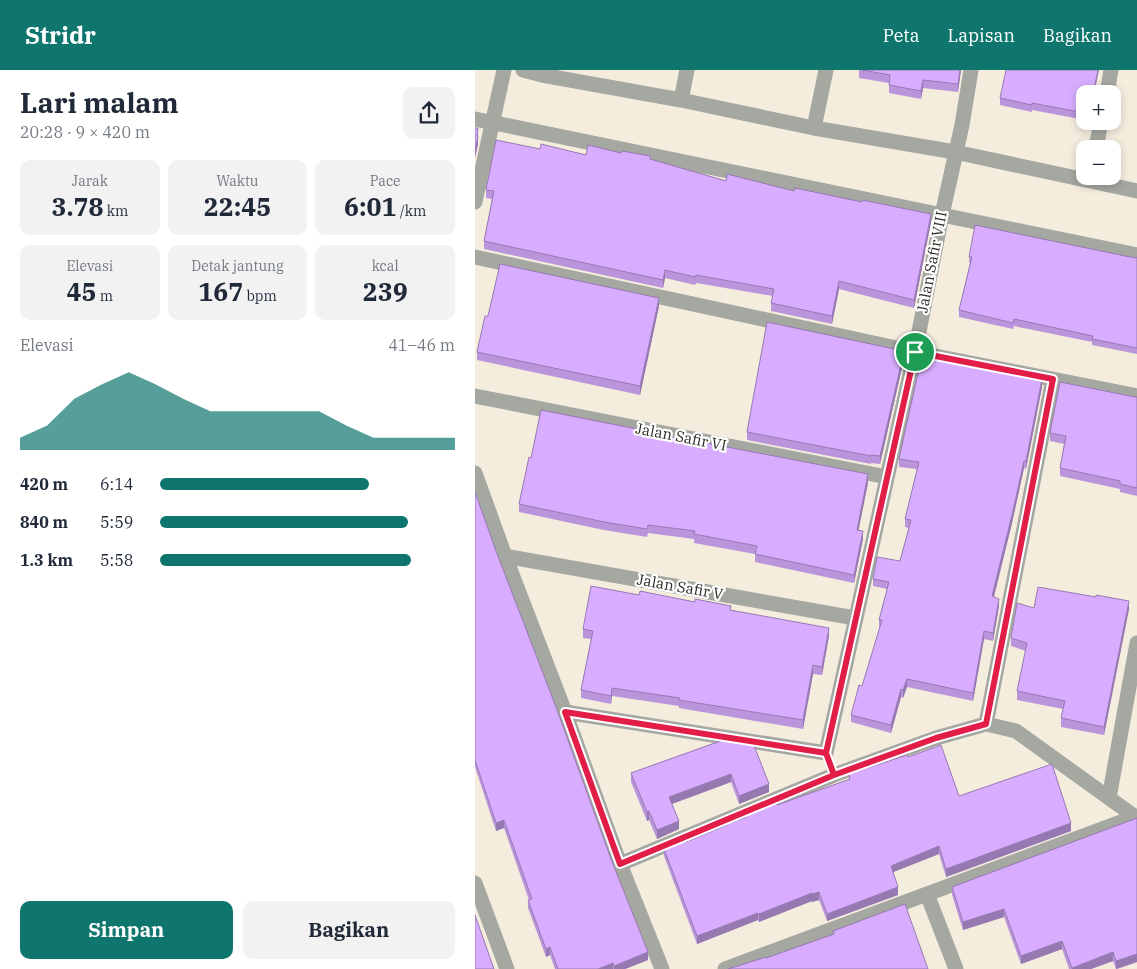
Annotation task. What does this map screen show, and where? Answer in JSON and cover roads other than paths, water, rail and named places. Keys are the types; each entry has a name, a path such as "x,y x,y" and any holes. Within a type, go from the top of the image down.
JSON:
{"street":[{"path":"475,202 504,70"},
{"path":"523,70 814,128 955,152 1076,176"},
{"path":"681,100 687,70"},
{"path":"814,128 826,70"},
{"name":"Jalan Safir VIII","path":"826,753 915,352 962,125 971,70"},
{"path":"1108,85 1111,70"},
{"path":"475,119 1137,255"},
{"path":"1114,185 1137,191"},
{"path":"475,257 915,352 1137,396"},
{"path":"986,724 1053,379"},
{"name":"Jalan Safir VI","path":"475,396 887,477"},
{"path":"475,473 620,864 662,969"},
{"name":"Jalan Safir V","path":"505,556 855,618"},
{"path":"1109,798 1137,644"},
{"path":"565,712 826,753 834,775"},
{"path":"620,864 834,775 936,738 986,724 1016,731 1136,816"},
{"path":"725,969 1136,816"},
{"path":"475,883 507,969"},
{"path":"927,894 956,969"}]}
